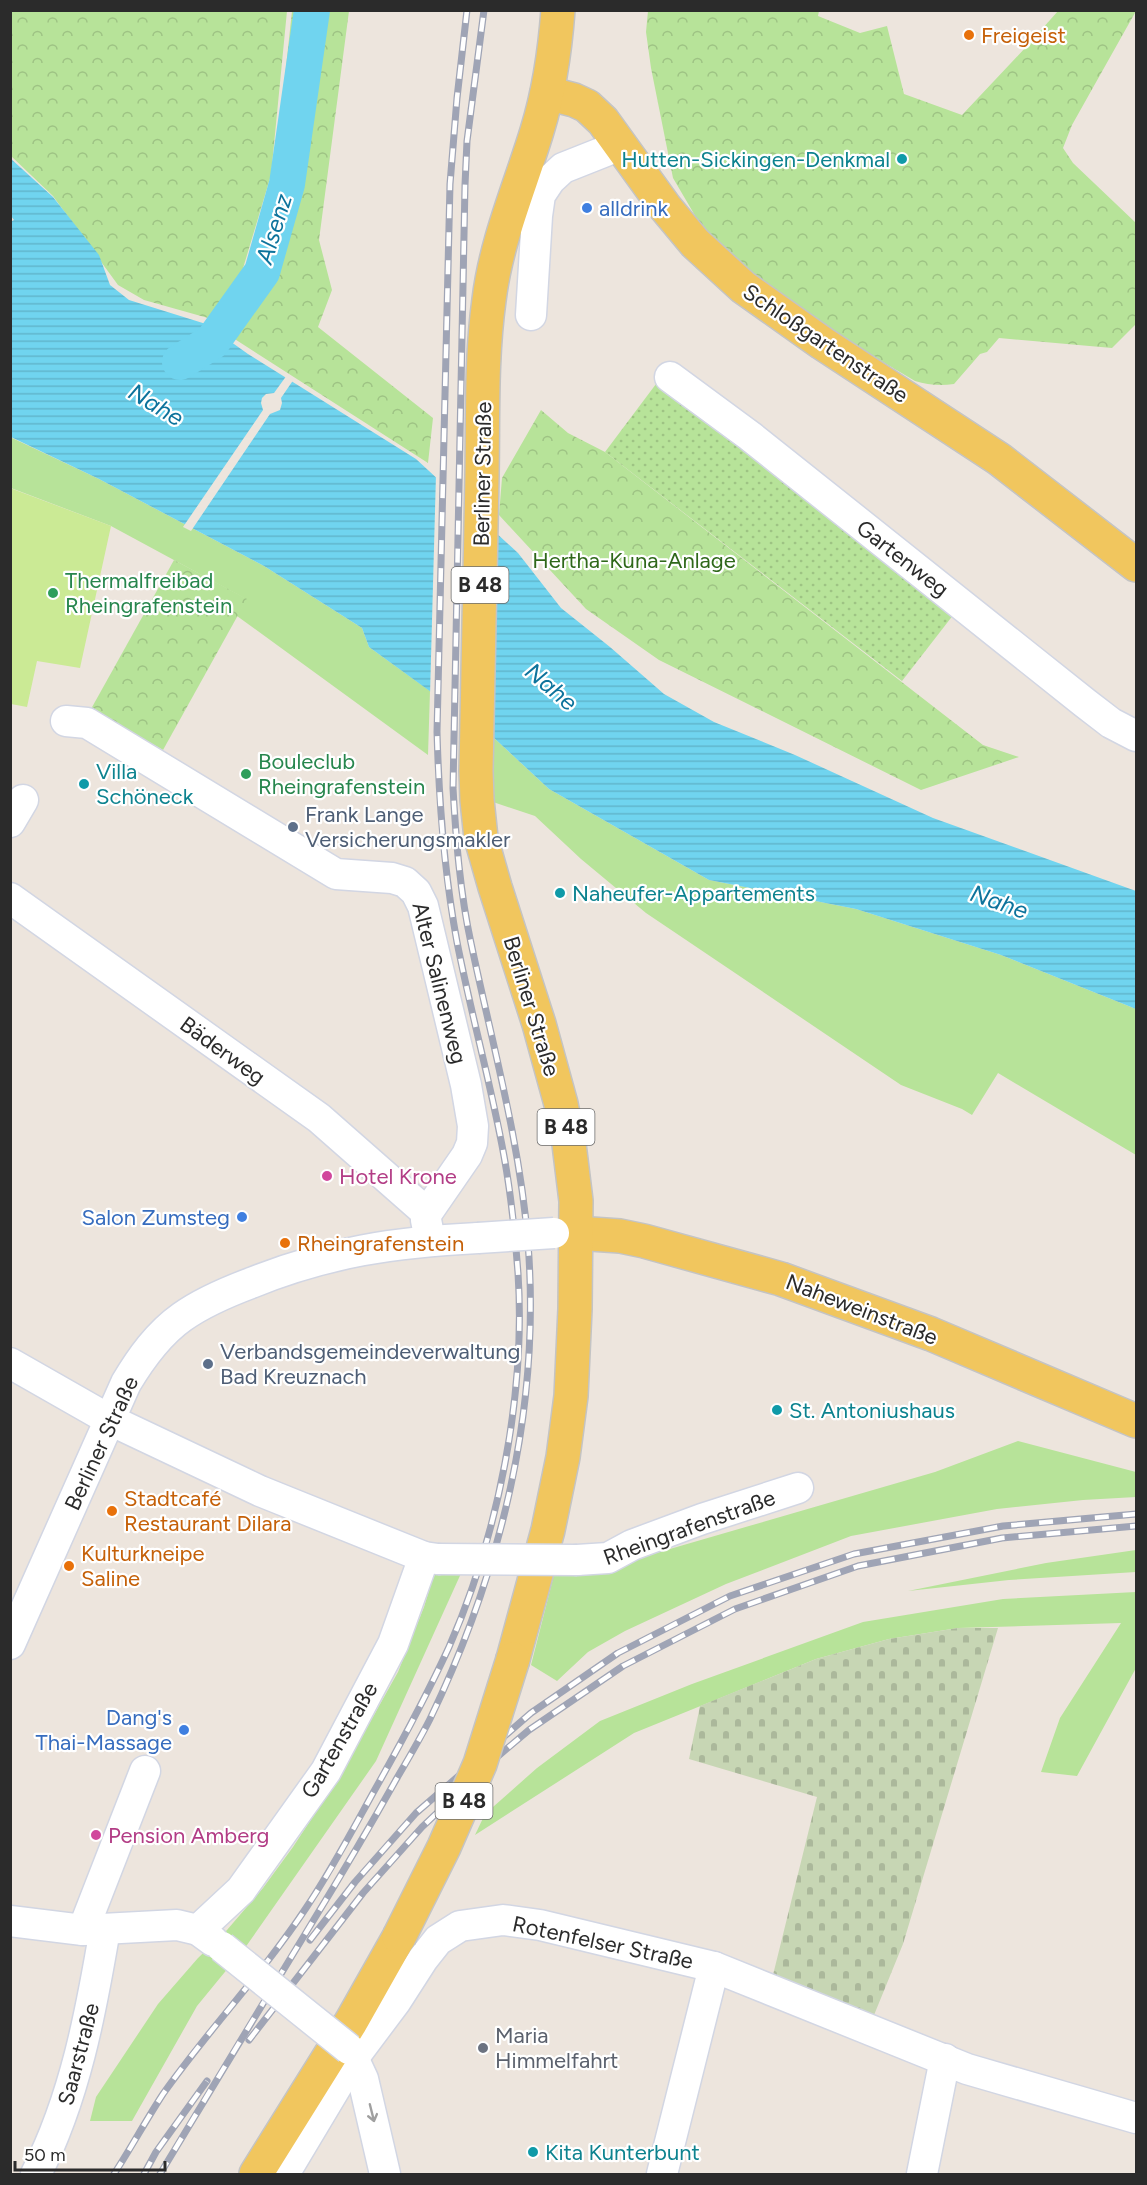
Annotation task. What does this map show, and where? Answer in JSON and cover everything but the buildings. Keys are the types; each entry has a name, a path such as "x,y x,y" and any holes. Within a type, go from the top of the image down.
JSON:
{"main road":[{"name":"Berliner Straße","path":"558,10 547,93 538,130 503,233 489,300 483,399 476,771 478,821 486,859 539,1024 561,1104 576,1201 565,1233"},
{"name":"Schloßgartenstraße","path":"547,93 574,99 587,106 603,121 665,207 695,243 743,287 822,343 999,459 1137,565"},
{"name":"Naheweinstraße","path":"565,1233 620,1236 644,1241 781,1279 931,1334 1137,1421"},
{"name":"B 48","path":"256,2175 351,2022 399,1937 444,1847 480,1764 513,1659 548,1530 563,1457 571,1396 575,1309 565,1233"}],"street":[{"path":"531,315 540,195 550,180 563,168 621,145"},
{"name":"Gartenweg","path":"670,377 750,436 1111,723 1137,736"},
{"name":"Alter Salinenweg","path":"66,721 87,723 336,874 392,878 405,882 416,892 423,906 466,1085 473,1126 472,1143 467,1155 428,1227"},
{"name":"Bäderweg","path":"10,898 319,1118 428,1227"},
{"name":"Berliner Straße","path":"10,1644 126,1383 150,1348 181,1318 204,1304 280,1271 354,1251 428,1227 478,1238 565,1233"},
{"name":"Rheingrafenstraße","path":"10,1362 110,1420 260,1491 431,1558 577,1560 608,1558 632,1545 672,1530 798,1488"},
{"name":"Gartenstraße","path":"198,1930 241,1890 326,1771 393,1644 431,1558"},
{"name":"Saarstraße","path":"36,2175 62,2115 82,2045 96,1986 94,1929 145,1771"},
{"name":"Rotenfelser Straße","path":"284,2175 351,2053 396,2001 438,1940 460,1926 503,1920 540,1925 714,1967 967,2069 1137,2118"},
{"path":"10,1921 94,1929 177,1925 198,1930 351,2053 363,2079 385,2175"},
{"path":"662,2175 714,1967"},
{"path":"922,2175 945,2059"}],"green space":[{"path":"10,11 287,11 271,175 235,295 208,318 144,300 118,285 53,196 11,156"},
{"path":"292,11 349,11 319,240 332,290 318,327 433,418 428,463 230,336 217,322 240,295 274,179"},
{"path":"648,11 819,11 818,16 860,33 887,26 904,94 962,115 1058,11 1136,11 1072,125 1063,148 1073,163 1136,223 1136,324 1112,348 999,338 987,352 980,354 954,384 939,385 915,381 819,324 768,289 707,236 673,178 651,68 646,32"},
{"path":"659,380 954,614 902,681 605,452"},
{"name":"Hertha-Kuna-Anlage","path":"541,410 568,433 605,452 983,745 1019,757 921,790 659,660 586,609 499,515 502,478"},
{"path":"10,437 99,479 264,566 362,628 369,647 430,691 428,755 237,616 246,599 111,526 11,488"},
{"name":"Thermalfreibad Rheingrafenstein","path":"10,488 111,526 80,668 37,661 27,707 11,704"},
{"path":"174,560 247,599 163,750 91,709"},
{"path":"493,737 549,789 709,880 856,909 1001,955 1136,1009 1136,1155 998,1073 972,1115 901,1085 646,913 581,859 535,816 493,802 491,785"},
{"path":"1018,1441 1136,1472 1136,1497 997,1509 851,1536 726,1584 625,1631 588,1652 557,1681 531,1665 555,1571 601,1569 935,1472"},
{"path":"1136,1550 1136,1572 1009,1580 908,1591 1046,1563"},
{"path":"436,1567 463,1569 376,1761 247,1945 197,2006 132,2121 90,2121 96,2097 158,2004 263,1888 342,1772 398,1672 424,1607"},
{"path":"1136,1592 1136,1668 1077,1776 1041,1772 1060,1718 1121,1623 958,1628 889,1639 816,1659 634,1733 475,1835 485,1814 537,1768 600,1721 692,1684 863,1622 1003,1599"},
{"path":"958,1628 998,1628 903,1944 872,2020 771,1983 817,1797 689,1759 700,1706 816,1659 889,1639"}],"water":[{"name":"Nahe","path":"10,158 53,197 99,255 110,285 129,300 206,324 248,354 416,459 518,553 561,608 664,694 714,722 795,755 933,818 1136,891 1136,1009 1001,955 856,909 709,880 549,789 493,737 369,647 362,628 264,566 99,479 11,437 10,222 14,220 11,216"}],"pier":[{"path":"287,375 294,379 281,398 280,410 270,414 191,531 183,527 263,410 262,398 266,394 274,393"},
{"path":"436,474 497,530 493,741 430,695"}],"waterway":[{"name":"Alsenz","path":"180,362 212,342 262,272 287,184 312,10"}],"railway":[{"path":"114,2174 163,2094 306,1908 333,1865 422,1703 449,1647 482,1559 505,1464 513,1415 519,1319 518,1273 511,1199 493,1102 452,916 443,837 437,732 450,184 467,10"},
{"path":"160,2174 343,1871 430,1719 455,1663 496,1547 511,1487 521,1427 528,1366 530,1305 524,1205 512,1130 467,924 459,866 453,788 465,185 467,141 484,10"},
{"path":"310,1940 355,1882 416,1813 531,1713 618,1653 730,1596 854,1554 1003,1526 1136,1514"},
{"path":"249,2040 363,1893 422,1827 529,1730 623,1666 735,1609 858,1566 1002,1538 1136,1526"},
{"path":"144,2174 156,2152 207,2081"}],"place":[{"name":"Freigeist","path":"969,35"},
{"name":"Hutten-Sickingen-Denkmal","path":"902,159"},
{"name":"alldrink","path":"587,208"},
{"name":"Thermalfreibad Rheingrafenstein","path":"53,593"},
{"name":"Bouleclub Rheingrafenstein","path":"246,774"},
{"name":"Villa Schöneck","path":"84,784"},
{"name":"Frank Lange Versicherungsmakler","path":"293,827"},
{"name":"Naheufer-Appartements","path":"560,893"},
{"name":"Hotel Krone","path":"327,1176"},
{"name":"Salon Zumsteg","path":"242,1217"},
{"name":"Rheingrafenstein","path":"285,1243"},
{"name":"Verbandsgemeindeverwaltung Bad Kreuznach","path":"208,1364"},
{"name":"St. Antoniushaus","path":"777,1410"},
{"name":"Stadtcafé Restaurant Dilara","path":"112,1511"},
{"name":"Kulturkneipe Saline","path":"69,1566"},
{"name":"Dang's Thai-Massage","path":"184,1730"},
{"name":"Pension Amberg","path":"96,1835"},
{"name":"Maria Himmelfahrt","path":"483,2048"},
{"name":"Kita Kunterbunt","path":"533,2152"}]}
